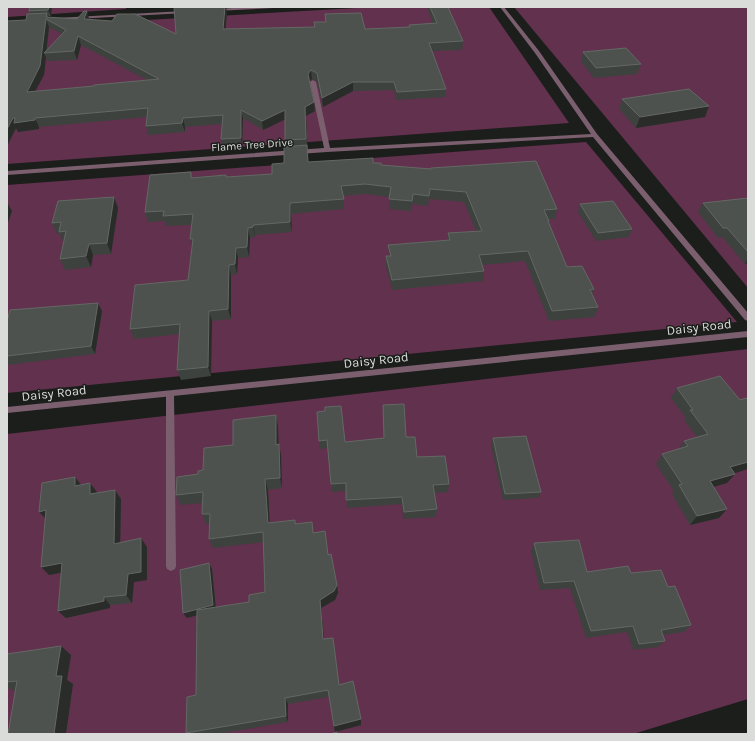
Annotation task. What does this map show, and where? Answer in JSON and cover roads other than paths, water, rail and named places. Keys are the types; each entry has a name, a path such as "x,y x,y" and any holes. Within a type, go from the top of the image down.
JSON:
{"street":[{"path":"138,14 139,7"},
{"path":"210,11 273,7"},
{"path":"502,7 537,52 595,135 748,318"},
{"path":"53,19 187,12"},
{"path":"313,82 327,150"},
{"name":"Flame Tree Drive","path":"7,173 327,150 595,135"},
{"name":"Daisy Road","path":"7,410 748,334"},
{"path":"170,394 172,566"}]}
